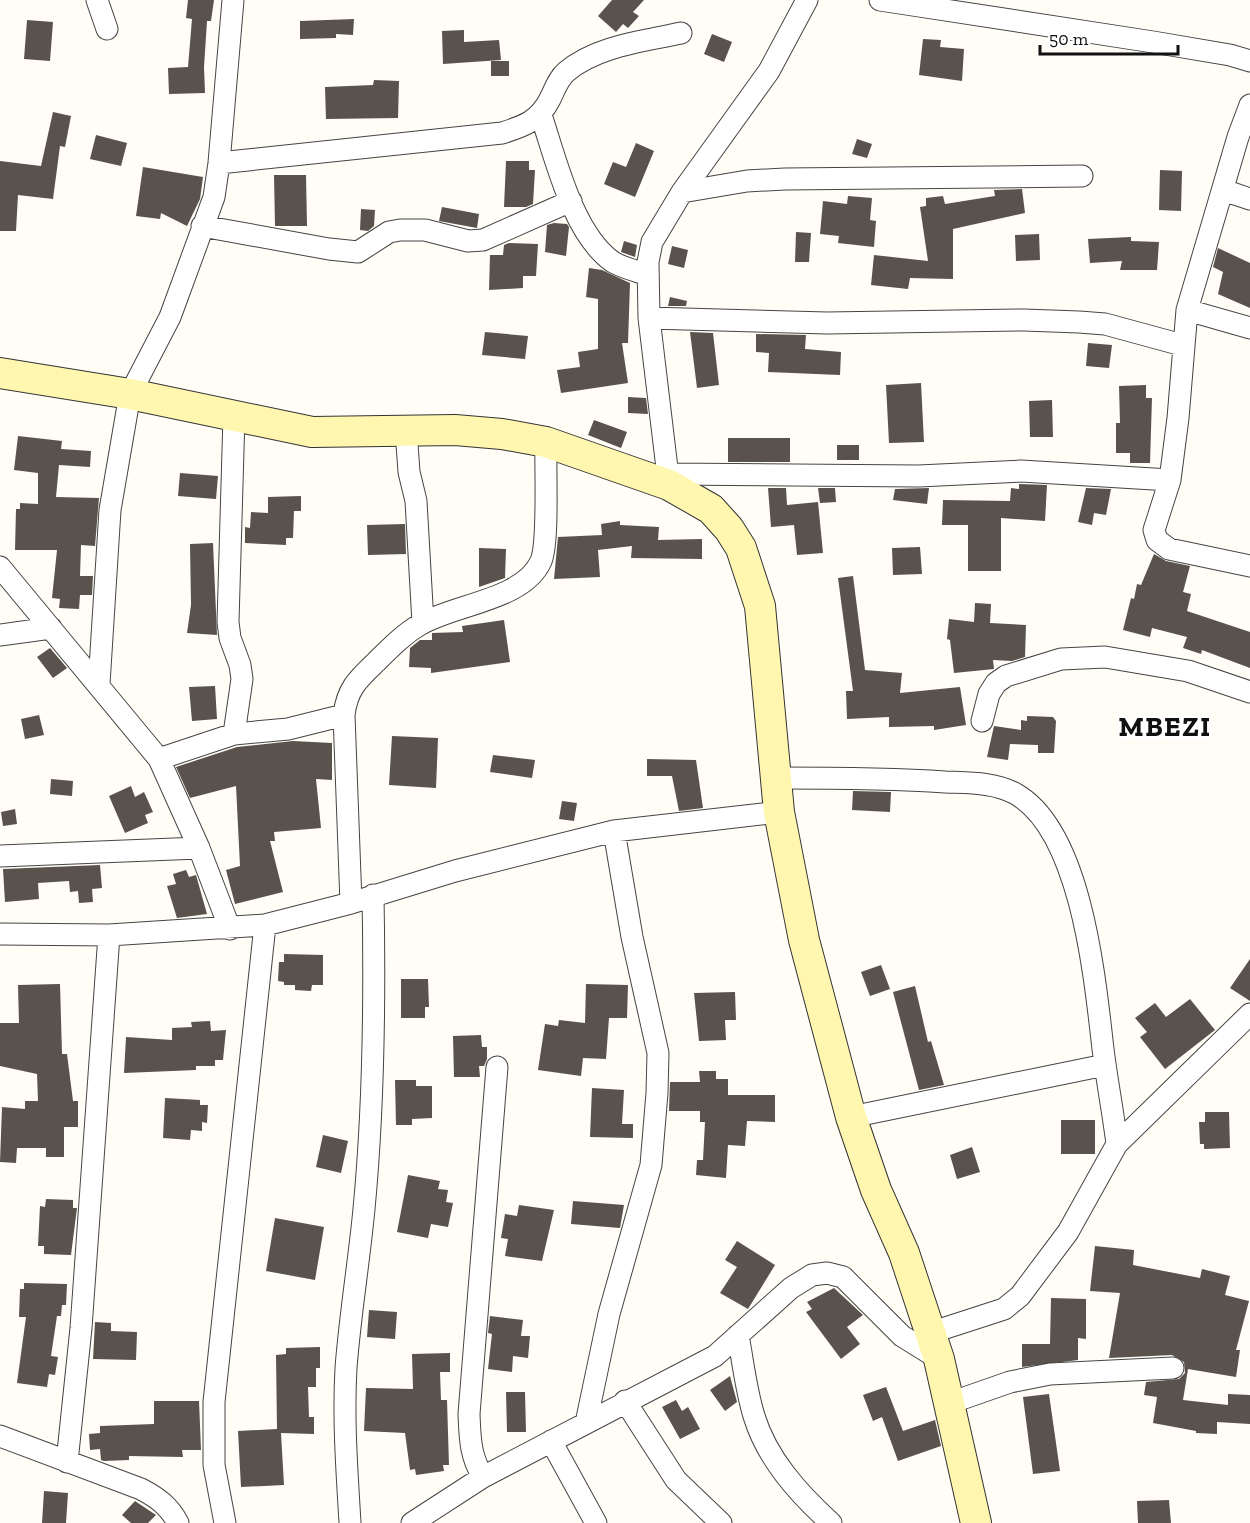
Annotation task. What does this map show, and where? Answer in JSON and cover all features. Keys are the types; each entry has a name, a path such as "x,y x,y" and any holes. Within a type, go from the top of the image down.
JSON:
{"street":[{"path":"97,0 106,29"},
{"path":"99,684 110,510 130,394 170,317 214,197 233,0"},
{"path":"669,480 649,318 648,275 652,242 682,192 769,71 807,0"},
{"path":"880,0 1118,36 1230,55 1250,61"},
{"path":"219,163 502,133 526,126 541,115 557,83 566,72 579,64 602,53 681,33"},
{"path":"1250,105 1187,310 1170,480 1154,530 1156,540 1169,549 1250,566"},
{"path":"541,115 571,201 596,247 615,263 648,275"},
{"path":"682,192 747,181 785,179 1082,176"},
{"path":"1223,190 1250,199"},
{"path":"202,226 329,249 358,252 389,232 400,230 425,230 468,241 483,240 571,201"},
{"path":"1187,310 1250,328"},
{"path":"649,318 827,322 1024,320 1079,322 1106,324 1182,345"},
{"path":"0,374 130,394 330,433 406,430 467,431 546,442 669,480 711,509 741,548 760,606 779,812 804,940 851,1117 876,1190 904,1253 935,1346 976,1523"},
{"path":"234,416 228,622 230,638 240,665 242,679 234,734"},
{"path":"406,430 409,472 416,501 423,623"},
{"path":"351,903 344,715 346,698 353,684 423,623 506,592 529,578 541,561 546,442"},
{"path":"669,480 896,476 1021,471 1170,480"},
{"path":"0,567 159,759 199,848 230,929"},
{"path":"0,635 51,628"},
{"path":"982,721 989,694 996,683 1006,676 1061,660 1105,657 1176,669 1250,693"},
{"path":"159,759 234,734 288,729 344,715"},
{"path":"776,778 890,778 987,784 1015,793 1039,813 1056,842 1076,891 1090,948 1117,1144"},
{"path":"0,934 109,935 230,929 265,924 351,903 373,894 455,871 614,831 779,812"},
{"path":"586,1423 609,1314 651,1165 657,1093 658,1053 632,937 614,831"},
{"path":"0,856 199,848"},
{"path":"350,1523 345,1445 346,1368 364,1209 372,1094 375,1001 373,894"},
{"path":"225,1523 214,1465 214,1402 265,924"},
{"path":"67,1462 81,1328 109,935"},
{"path":"421,1521 483,1477 715,1356 791,1288 812,1275 827,1273 843,1277 902,1336 935,1346 1004,1309 1020,1296 1068,1232 1117,1144 1250,1014"},
{"path":"851,1117 1106,1065"},
{"path":"483,1477 474,1463 470,1448 469,1414 497,1066"},
{"path":"738,1335 754,1417 762,1434 779,1466 804,1499 831,1523"},
{"path":"947,1404 1010,1382 1050,1374 1173,1368"},
{"path":"625,1401 676,1480 721,1523"},
{"path":"0,1436 159,1499 171,1510 178,1523"},
{"path":"551,1441 596,1523"}],"building":[{"path":"188,0 214,0 211,21 207,21 205,93 169,94 168,68 188,67 192,19 186,18"},
{"path":"612,0 644,0 633,12 639,16 628,28 623,24 616,32 598,16"},
{"path":"354,19 353,35 336,34 336,38 300,39 300,21"},
{"path":"27,20 53,22 50,61 24,59"},
{"path":"464,30 464,42 499,40 501,60 443,64 442,31"},
{"path":"712,34 732,42 724,62 704,54"},
{"path":"923,39 941,40 940,47 964,49 962,81 919,75"},
{"path":"491,61 509,61 509,76 491,76"},
{"path":"374,80 399,81 398,118 326,119 325,87 373,85"},
{"path":"53,112 71,116 65,147 60,146 53,199 18,195 16,231 0,231 0,161 41,166"},
{"path":"96,135 127,143 121,166 90,159"},
{"path":"857,139 872,144 867,158 852,154"},
{"path":"636,143 654,151 635,197 604,184 613,162 626,167"},
{"path":"506,161 529,161 529,170 535,170 533,204 526,207 504,207"},
{"path":"143,167 203,177 200,199 187,226 161,213 160,219 136,216"},
{"path":"1160,170 1182,171 1181,211 1159,210"},
{"path":"274,175 306,175 307,226 275,226"},
{"path":"1022,189 1025,213 953,229 953,279 910,278 908,289 871,285 874,255 928,261 920,207 926,206 926,198 943,196 945,204 995,196 994,190"},
{"path":"848,196 872,198 870,220 876,221 874,247 838,243 839,236 820,234 823,201 847,204"},
{"path":"442,207 479,214 477,228 439,221"},
{"path":"361,209 375,210 374,226 368,231 360,230"},
{"path":"567,224 569,227 566,256 545,252 547,225"},
{"path":"796,232 811,233 809,262 795,262"},
{"path":"1039,234 1040,260 1016,261 1015,235"},
{"path":"1131,237 1131,241 1159,242 1157,270 1120,270 1122,261 1090,263 1088,239"},
{"path":"624,241 637,245 635,257 621,252"},
{"path":"509,243 538,244 536,276 523,276 523,288 489,290 490,255 503,255 504,245"},
{"path":"672,246 688,250 684,268 668,264"},
{"path":"1218,248 1250,263 1250,308 1218,294 1223,272 1213,267"},
{"path":"589,268 602,270 630,283 628,343 622,343 628,383 561,393 557,370 580,367 578,352 598,349 598,299 586,297"},
{"path":"670,297 687,301 686,306 668,306"},
{"path":"485,332 528,336 525,359 482,355"},
{"path":"690,332 713,333 719,385 697,388"},
{"path":"756,334 806,335 805,349 841,352 840,375 768,372 769,353 756,352"},
{"path":"1088,343 1112,345 1109,368 1086,366"},
{"path":"921,383 924,442 889,443 886,385"},
{"path":"1146,385 1146,398 1152,398 1150,463 1130,463 1130,453 1116,453 1116,423 1120,423 1119,386"},
{"path":"628,397 646,398 648,414 628,413"},
{"path":"1052,400 1053,437 1030,437 1029,401"},
{"path":"594,420 627,432 621,448 588,435"},
{"path":"18,436 62,441 61,449 91,451 90,467 59,465 56,497 99,498 95,546 81,545 80,576 93,576 92,595 80,595 79,609 59,608 60,599 52,598 57,550 15,550 16,509 20,509 20,503 38,504 38,473 14,470"},
{"path":"728,438 790,438 790,462 728,462"},
{"path":"837,445 859,445 859,460 837,460"},
{"path":"180,473 218,476 216,499 178,496"},
{"path":"1019,484 1047,485 1045,521 1001,518 1001,571 968,571 968,525 942,525 943,500 1010,501 1011,488 1019,489"},
{"path":"768,488 786,488 787,505 818,502 823,553 797,555 794,525 771,527"},
{"path":"818,488 835,488 836,502 820,503"},
{"path":"929,488 927,504 893,500 895,489"},
{"path":"1086,488 1111,489 1106,515 1094,513 1092,525 1078,522"},
{"path":"301,496 301,511 294,511 293,538 286,538 286,545 245,543 245,527 250,528 251,512 268,513 268,497"},
{"path":"620,521 620,525 659,527 658,540 702,539 702,559 631,558 632,546 598,550 600,577 554,579 558,537 602,535 601,524"},
{"path":"405,524 406,554 368,555 367,525"},
{"path":"213,543 217,635 187,633 191,605 190,544"},
{"path":"920,547 922,574 893,575 892,548"},
{"path":"479,548 506,549 505,578 479,587"},
{"path":"1154,554 1166,561 1190,566 1183,592 1191,594 1187,611 1250,632 1250,668 1202,650 1201,654 1183,648 1187,637 1152,628 1150,637 1123,630 1131,598 1134,599 1137,584 1141,585"},
{"path":"853,576 865,670 902,673 900,693 960,687 966,725 934,730 934,726 889,727 889,717 847,719 846,691 853,691 838,578"},
{"path":"975,603 991,604 990,623 1026,625 1025,657 1012,661 993,660 994,669 954,673 950,640 947,639 949,619 974,622"},
{"path":"504,620 510,662 431,673 431,668 409,667 410,648 420,640 432,640 432,633 463,632 462,626"},
{"path":"50,648 67,668 53,678 37,657"},
{"path":"215,686 217,719 192,721 189,687"},
{"path":"39,715 44,735 25,739 21,719"},
{"path":"1027,716 1053,717 1056,721 1054,753 1038,753 1038,745 1010,744 1008,760 987,757 994,726 1021,730 1021,720 1027,721"},
{"path":"392,736 438,738 436,788 389,785"},
{"path":"293,741 332,743 332,780 316,779 321,828 274,832 275,841 270,841 283,892 235,904 226,870 240,866 236,786 190,798 176,767 237,747"},
{"path":"493,755 535,760 532,778 490,772"},
{"path":"647,759 696,760 703,808 679,811 672,776 647,776"},
{"path":"51,779 73,781 72,796 50,794"},
{"path":"131,786 135,797 144,792 153,812 145,815 148,823 125,833 109,796"},
{"path":"853,791 891,792 890,812 852,810"},
{"path":"562,801 577,803 574,821 559,819"},
{"path":"15,809 17,824 3,826 1,812"},
{"path":"100,865 102,888 92,889 93,902 79,903 78,891 70,892 69,881 38,883 39,899 5,902 3,869"},
{"path":"186,870 189,877 196,875 207,914 177,918 167,886 176,884 173,874"},
{"path":"284,954 323,955 323,985 312,985 311,991 295,990 295,985 284,985 284,982 278,981 279,962 284,962"},
{"path":"1250,959 1250,1001 1230,988"},
{"path":"881,965 890,989 870,996 861,972"},
{"path":"401,979 428,979 429,1007 425,1007 425,1018 401,1018"},
{"path":"60,984 62,1054 67,1054 73,1101 78,1101 78,1127 64,1127 64,1157 46,1157 46,1148 17,1148 16,1163 0,1162 2,1107 25,1109 25,1101 38,1101 37,1074 0,1066 0,1023 19,1023 18,985"},
{"path":"586,984 628,985 627,1018 609,1018 606,1059 583,1058 581,1076 538,1070 545,1024 558,1026 559,1020 585,1023"},
{"path":"915,986 928,1042 931,1041 944,1085 919,1090 893,992"},
{"path":"735,992 736,1020 725,1020 726,1040 699,1041 694,993"},
{"path":"1190,999 1215,1030 1165,1069 1140,1037 1147,1032 1135,1018 1155,1003 1166,1017"},
{"path":"210,1021 211,1031 226,1030 223,1060 215,1060 215,1066 196,1066 196,1070 124,1073 126,1037 172,1040 172,1028 192,1027 191,1022"},
{"path":"481,1035 482,1047 487,1047 487,1059 484,1066 479,1066 480,1077 454,1077 453,1036"},
{"path":"699,1071 716,1071 716,1079 728,1079 728,1095 775,1095 775,1122 747,1121 745,1146 728,1145 726,1178 696,1175 697,1160 703,1160 705,1122 700,1122 700,1111 669,1111 670,1082 700,1082"},
{"path":"395,1080 416,1080 416,1086 432,1086 432,1118 412,1119 412,1125 396,1125"},
{"path":"592,1088 624,1090 622,1124 633,1124 633,1138 590,1137"},
{"path":"165,1098 200,1100 200,1105 208,1105 207,1123 202,1122 202,1131 191,1130 190,1140 163,1138"},
{"path":"1205,1112 1229,1112 1230,1148 1204,1149 1204,1144 1200,1144 1199,1122 1205,1122"},
{"path":"1061,1120 1095,1120 1095,1154 1061,1154"},
{"path":"323,1135 348,1141 341,1173 316,1167"},
{"path":"972,1147 980,1172 957,1179 950,1155"},
{"path":"408,1175 440,1181 438,1189 448,1190 446,1202 453,1203 448,1227 431,1224 428,1238 397,1232"},
{"path":"46,1199 73,1200 73,1208 77,1208 71,1255 44,1254 44,1246 38,1246 40,1206 45,1207"},
{"path":"573,1201 624,1205 620,1228 571,1224"},
{"path":"519,1205 554,1210 542,1261 505,1256 508,1239 501,1238 505,1214 517,1216"},
{"path":"275,1218 324,1227 315,1280 266,1271"},
{"path":"737,1241 775,1265 748,1309 720,1293 737,1267 725,1260"},
{"path":"1095,1246 1134,1250 1133,1265 1200,1278 1202,1269 1230,1276 1225,1295 1249,1301 1236,1350 1240,1350 1236,1377 1188,1369 1183,1400 1228,1405 1228,1394 1250,1395 1250,1424 1217,1422 1217,1434 1196,1433 1196,1431 1153,1423 1157,1397 1144,1395 1146,1382 1179,1379 1185,1373 1184,1362 1172,1355 1109,1358 1120,1293 1090,1291"},
{"path":"24,1283 67,1284 66,1305 62,1305 61,1316 57,1316 51,1356 58,1357 55,1375 49,1374 47,1387 17,1383 26,1317 19,1317 20,1289 24,1289"},
{"path":"834,1288 863,1315 847,1327 860,1344 841,1359 806,1312 812,1309 807,1302"},
{"path":"1051,1298 1086,1299 1086,1339 1078,1338 1078,1360 1022,1367 1022,1344 1050,1344"},
{"path":"369,1310 397,1312 395,1339 367,1337"},
{"path":"490,1316 523,1320 521,1336 530,1336 528,1358 513,1356 512,1372 488,1369 492,1334 488,1333"},
{"path":"95,1322 111,1323 111,1331 137,1332 136,1360 93,1359"},
{"path":"320,1347 320,1368 316,1368 316,1387 308,1387 309,1417 314,1417 314,1434 281,1433 284,1485 241,1487 238,1431 277,1429 276,1355 286,1354 286,1348"},
{"path":"450,1353 450,1372 440,1372 441,1400 447,1400 449,1465 443,1465 444,1471 416,1475 415,1469 410,1470 405,1433 364,1431 366,1388 413,1389 412,1354"},
{"path":"730,1376 737,1402 725,1411 710,1390"},
{"path":"886,1387 903,1431 935,1420 941,1446 898,1461 882,1417 873,1421 863,1395"},
{"path":"506,1392 525,1392 526,1432 507,1432"},
{"path":"1049,1394 1060,1471 1033,1474 1023,1397"},
{"path":"676,1400 682,1411 688,1407 700,1429 680,1439 662,1407"},
{"path":"154,1401 199,1401 201,1450 182,1450 183,1457 129,1456 129,1460 104,1461 101,1460 100,1449 90,1450 89,1434 100,1433 100,1426 154,1424"},
{"path":"44,1491 68,1493 66,1523 42,1523"},
{"path":"1169,1500 1171,1523 1138,1523 1137,1501"},
{"path":"135,1501 156,1515 148,1523 131,1523 122,1515"}],"district":[{"name":"MBEZI","path":"1165,726"}]}
